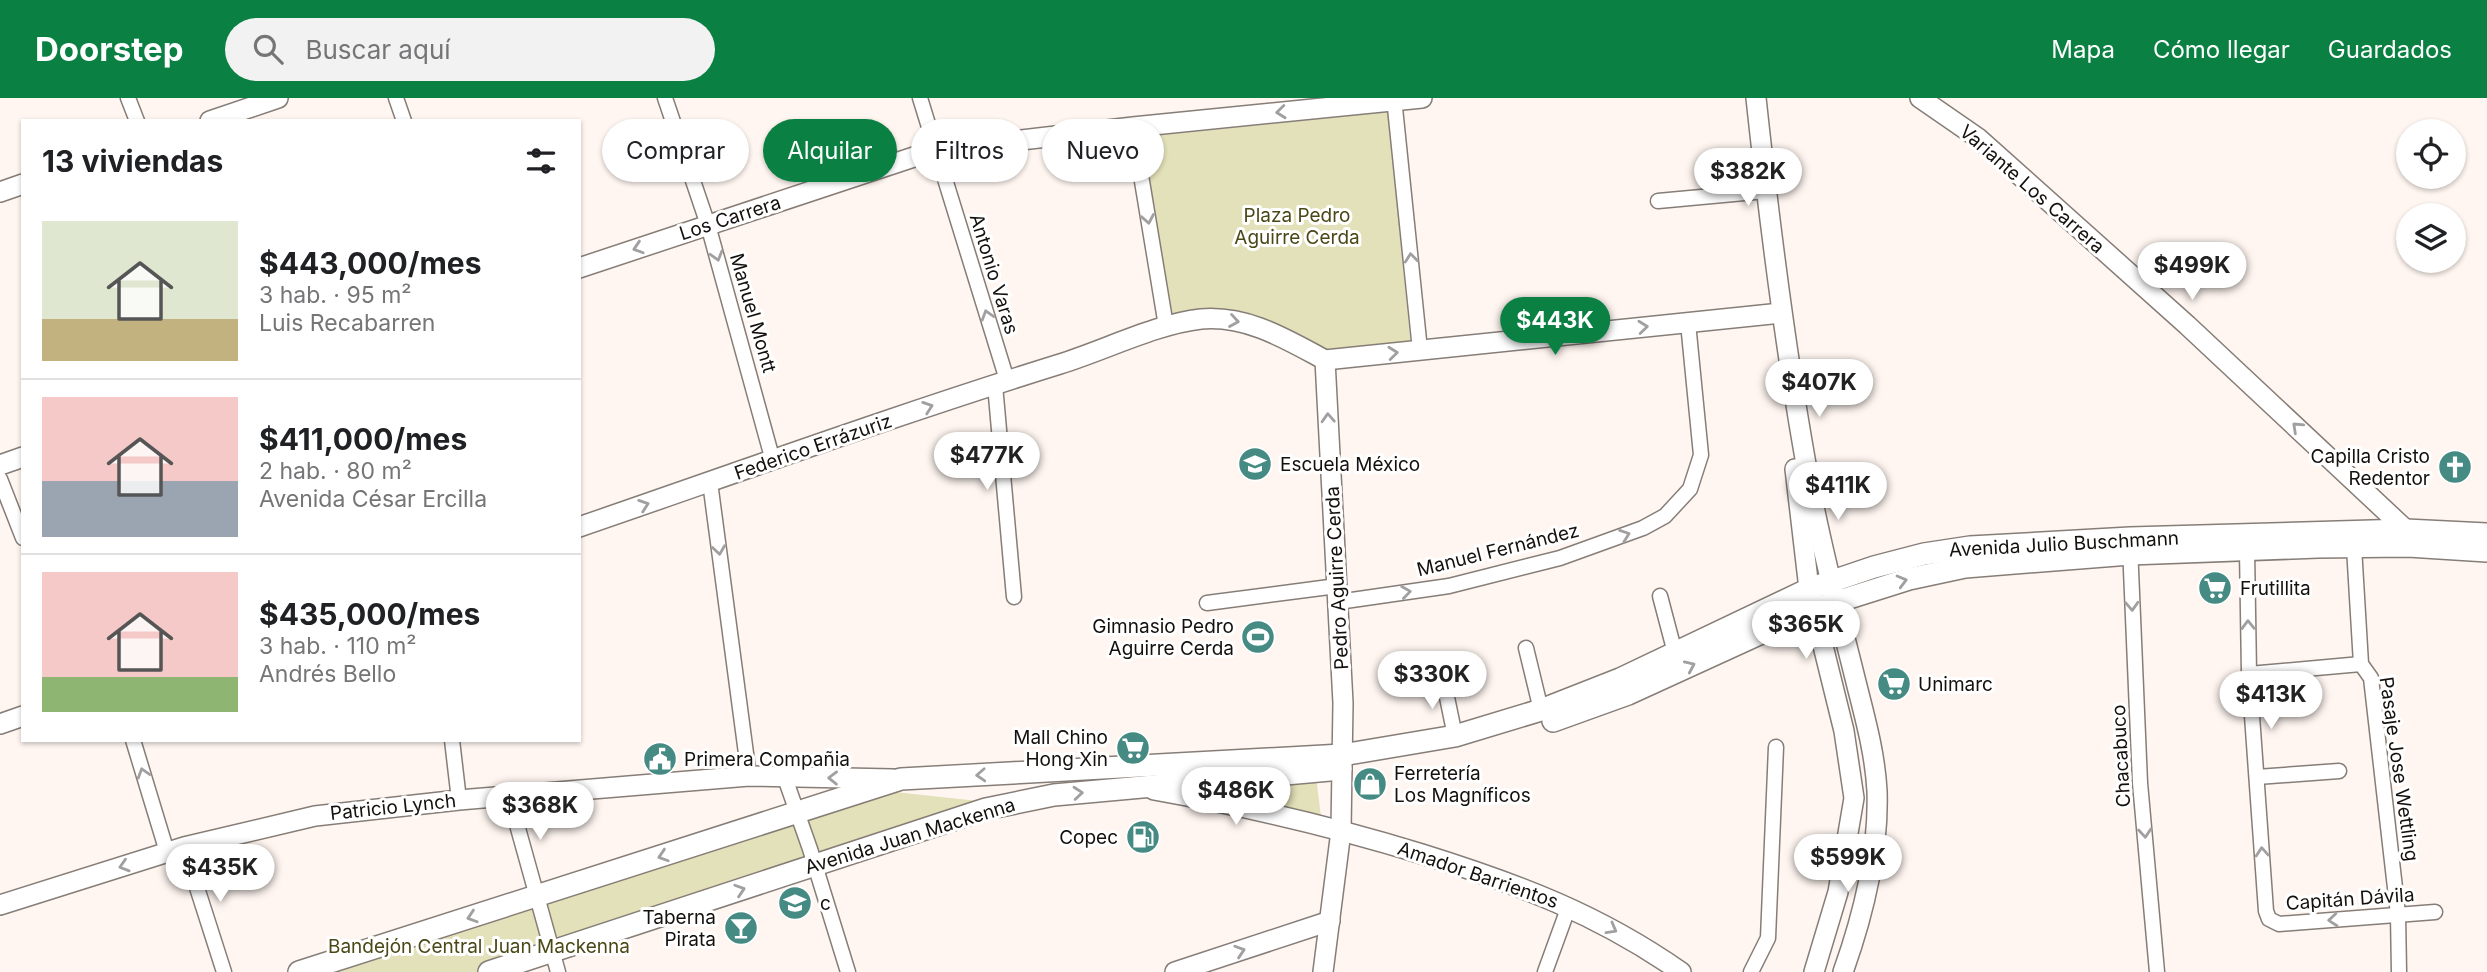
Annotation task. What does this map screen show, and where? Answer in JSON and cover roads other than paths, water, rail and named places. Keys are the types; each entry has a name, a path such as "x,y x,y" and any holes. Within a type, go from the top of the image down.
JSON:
{"main road":[{"name":"Avenida Julio Buschmann","path":"1345,764 1402,746 1455,736 1583,695 1675,653 1834,591 1900,559 1947,550 2487,534"},
{"name":"Avenida Julio Buschmann","path":"2130,546 2247,550 2354,547 2407,538 2487,551"},
{"name":"Avenida Julio Buschmann","path":"1345,764 1451,749 1583,711 1628,694 1811,599"},
{"name":"Patricio Lynch","path":"901,779 1345,764"},
{"name":"Avenida Juan Mackenna","path":"489,972 986,809 1054,795 1345,764"},
{"path":"299,972 901,779"}],"street":[{"path":"128,98 136,119"},
{"path":"216,119 278,98"},
{"path":"396,98 403,119"},
{"name":"Manuel Montt","path":"665,98 708,225 774,461"},
{"name":"Antonio Varas","path":"920,98 926,119"},
{"name":"Los Carrera","path":"1164,124 1422,98"},
{"path":"1756,98 1781,313 1810,488 1872,750 1877,809 1869,874 1843,972"},
{"name":"Variante Los Carrera","path":"1920,98 1978,138 2197,334 2407,538"},
{"path":"1394,99 1420,350"},
{"name":"Los Carrera","path":"581,267 911,158"},
{"name":"Antonio Varas","path":"944,182 1001,382 1014,597"},
{"path":"1142,182 1166,326"},
{"path":"0,192 21,185"},
{"path":"1658,201 1766,191"},
{"path":"1325,360 1781,313"},
{"name":"Federico Errázuriz","path":"581,526 1001,382 1075,360 1166,326 1202,319 1234,320 1269,331 1325,360"},
{"name":"Manuel Fernández","path":"1208,603 1449,586 1560,558 1643,528 1665,516 1690,489 1701,455 1688,323"},
{"path":"1788,356 1791,438 1811,599 1849,757 1854,798 1846,853 1814,972"},
{"name":"Pedro Aguirre Cerda","path":"1323,972 1341,831 1349,811 1325,360"},
{"path":"0,465 21,458"},
{"path":"0,479 21,533"},
{"path":"710,482 748,776"},
{"name":"Chacabuco","path":"2130,546 2140,783 2157,972"},
{"name":"Pasaje Jose Wettling","path":"2354,547 2361,664 2371,678 2398,915 2399,972"},
{"path":"2247,550 2249,674 2257,777 2339,771"},
{"path":"1660,596 1675,653"},
{"path":"1526,648 1541,710"},
{"path":"2249,674 2361,664"},
{"path":"1443,678 1455,736"},
{"path":"1837,703 1850,701 1863,708"},
{"path":"0,724 21,717"},
{"path":"134,742 224,972"},
{"path":"452,742 459,800"},
{"path":"1751,972 1768,938 1776,747"},
{"name":"Patricio Lynch","path":"0,905 175,850 315,816 459,800 748,776 901,779"},
{"name":"Capitán Dávila","path":"2257,777 2266,911 2269,919 2279,924 2435,912"},
{"path":"785,778 848,972"},
{"name":"Avenida Juan Mackenna","path":"1137,788 1201,799 1341,831"},
{"path":"509,796 558,972"},
{"path":"1854,798 1864,807 1877,809"},
{"name":"Amador Barrientos","path":"1341,831 1484,873 1569,906 1633,941 1681,972"},
{"path":"1545,972 1569,906"},
{"path":"1830,919 1836,915 1848,914 1857,925"},
{"path":"1175,972 1330,921"}],"place":[{"name":"Escuela México","path":"1255,464"},
{"name":"Capilla Cristo Redentor","path":"2455,467"},
{"name":"Frutillita","path":"2215,588"},
{"name":"Gimnasio Pedro Aguirre Cerda","path":"1258,637"},
{"name":"Unimarc","path":"1894,684"},
{"name":"Mall Chino Hong Xin","path":"1133,748"},
{"name":"Primera Compañia","path":"660,759"},
{"name":"Ferretería Los Magníficos","path":"1370,784"},
{"name":"Copec","path":"1143,837"},
{"name":"c","path":"795,903"},
{"name":"Taberna Pirata","path":"741,928"}],"park label":[{"name":"Plaza Pedro Aguirre Cerda","path":"1297,226"},
{"name":"Bandejón Central Juan Mackenna","path":"479,946"}]}
